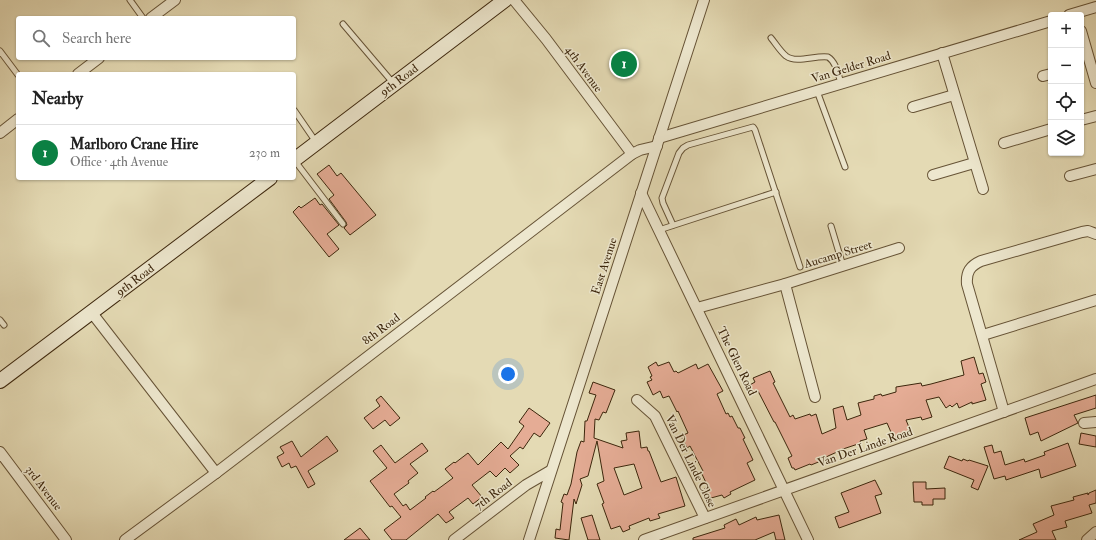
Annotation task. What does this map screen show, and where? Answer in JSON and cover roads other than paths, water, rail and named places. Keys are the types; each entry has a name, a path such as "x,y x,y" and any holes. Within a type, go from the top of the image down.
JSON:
{"main road":[{"name":"9th Road","path":"296,156 317,143 505,0"},
{"name":"9th Road","path":"0,381 267,180"}],"street":[{"path":"154,16 175,0"},
{"name":"4th Avenue","path":"514,0 546,39 632,154"},
{"name":"East Avenue","path":"529,540 550,471 704,0"},
{"path":"1080,12 1096,7"},
{"name":"Van Gelder Road","path":"658,142 842,83 1048,22"},
{"path":"1084,43 1096,83"},
{"path":"942,53 983,189"},
{"path":"81,72 96,60"},
{"path":"913,107 954,95"},
{"path":"1084,119 1096,116"},
{"path":"0,133 16,121"},
{"path":"1004,144 1048,130"},
{"name":"8th Road","path":"125,540 216,473 374,350 632,154 658,142"},
{"path":"933,175 974,163"},
{"path":"1070,176 1096,168"},
{"name":"The Glen Road","path":"641,193 808,540"},
{"path":"1004,412 983,335 967,284 968,272 970,268 981,261 1082,232 1088,231 1096,234"},
{"name":"Aucamp Street","path":"696,308 784,284 898,248"},
{"path":"784,284 816,397"},
{"path":"983,335 1096,300"},
{"path":"92,313 216,473"},
{"name":"Van Der Linde Road","path":"644,540 1096,379"},
{"name":"Van Der Linde Close","path":"637,400 655,416 705,518"},
{"path":"1084,423 1096,422"},
{"name":"3rd Avenue","path":"0,452 66,540"},
{"name":"7th Road","path":"454,540 526,485 550,471"},
{"path":"1087,540 1096,532"}],"lane":[{"path":"130,0 142,16"},
{"path":"343,24 394,84"},
{"path":"771,38 785,55 790,58 798,60 828,57 832,59 842,83"},
{"path":"0,51 16,72"},
{"path":"817,91 845,167"},
{"path":"296,113 317,143"},
{"path":"673,226 662,198 679,153 683,148 688,145 753,127 800,267"},
{"path":"296,158 343,224"},
{"path":"659,230 776,192"},
{"path":"831,226 843,266"},
{"path":"0,320 4,325"}],"place":[{"name":"Marlboro Crane Hire","path":"624,64"}]}
